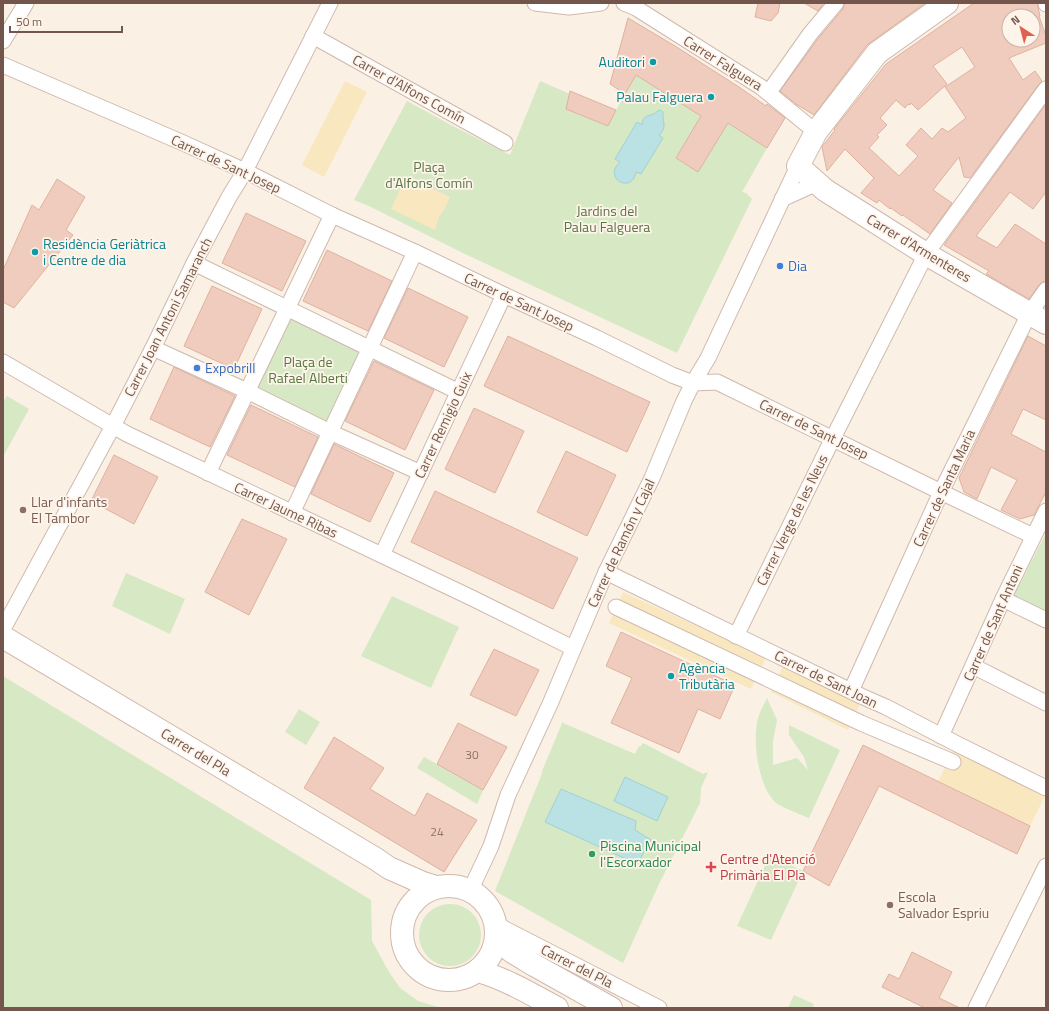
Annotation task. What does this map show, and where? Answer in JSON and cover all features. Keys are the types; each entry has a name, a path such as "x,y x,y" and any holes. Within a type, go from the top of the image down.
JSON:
{"main road":[{"name":"Carrer de Ramón y Cajal","path":"798,166 816,132 877,53 947,3"},
{"name":"Carrer d'Armenteres","path":"798,166 825,190 926,254 1038,318"},
{"name":"Carrer del Pla","path":"3,637 389,868 436,887"},
{"name":"Carrer del Pla","path":"389,868 405,897 408,910"},
{"path":"436,887 461,887 470,891 482,899 492,914 496,929 495,945 491,955 478,970 465,978 451,981 430,977 419,970 406,955 401,935 403,922 408,910 414,901 422,894 436,887"},
{"name":"Carrer del Pla","path":"496,929 504,945 510,951 611,1008"},
{"path":"478,970 494,975 517,986 557,1008"}],"street":[{"path":"3,41 26,3"},
{"name":"Carrer Joan Antoni Samaranch","path":"3,629 113,426 194,263 229,197 245,171 330,3"},
{"path":"535,3 569,5 601,3"},
{"name":"Carrer Falguera","path":"624,3 636,8 768,92 816,132"},
{"path":"768,92 810,34 836,3"},
{"name":"Carrer d'Alfons Comín","path":"313,36 505,143"},
{"name":"Carrer de Sant Josep","path":"3,65 245,171 332,215 415,252 672,375 693,383 717,382 1034,536"},
{"name":"Carrer Verge de les Neus","path":"736,636 926,254 1046,89"},
{"name":"Carrer de Ramón y Cajal","path":"470,891 491,846 508,796 550,704 606,572 652,478 684,401 708,358 798,166"},
{"path":"782,199 817,183"},
{"path":"208,473 332,215"},
{"path":"292,513 415,252"},
{"path":"194,263 459,392"},
{"name":"Carrer de Santa Maria","path":"851,691 941,492 1038,318 1046,290"},
{"name":"Carrer Remigio Guix","path":"382,555 504,295"},
{"path":"153,348 247,391 330,432 421,473"},
{"name":"Carrer Jaume Ribas","path":"3,362 113,426 573,648"},
{"name":"Carrer de Sant Antoni","path":"941,736 1003,599 1046,511"},
{"name":"Carrer de Sant Joan","path":"606,572 886,707 1046,788"},
{"path":"1003,599 1046,620"},
{"name":"Carrer de Sant Joan","path":"616,607 861,723 953,762"},
{"path":"973,666 1046,703"},
{"path":"976,1008 1046,866"},
{"name":"Carrer del Pla","path":"496,929 504,928 659,1008"}],"green space":[{"name":"Jardins del Palau Falguera","path":"636,75 701,116 676,158 681,162 698,171 728,123 767,148 742,192 746,193 752,199 677,353 467,255 354,200 407,101 510,155 540,81 570,94 566,109 607,126"},
{"name":"Plaça de Rafael Alberti","path":"290,317 360,351 326,423 256,389"},
{"path":"7,396 29,409 4,455 3,402"},
{"path":"1046,533 1046,612 1014,595"},
{"path":"126,573 185,599 170,634 112,606"},
{"path":"392,596 459,627 431,688 361,656"},
{"path":"3,676 371,900 372,941 389,972 400,988 418,1001 441,1008 3,1008"},
{"path":"767,698 777,720 773,741 773,765 797,758 808,770 804,757 789,735 789,725 840,750 809,818 776,803 765,786 761,775 756,751 756,728 759,715"},
{"path":"299,709 320,722 306,745 285,732"},
{"name":"Piscina Municipal l'Escorxador","path":"563,721 563,723 635,754 639,746 640,747 643,743 703,774 708,772 701,788 700,803 659,884 623,963 495,891"},
{"path":"424,757 483,790 477,804 417,768"},
{"path":"770,855 803,871 771,940 737,926"},
{"path":"444,904 456,904 472,913 479,923 481,935 479,947 472,957 456,966 444,966 433,961 424,952 419,941 419,929 424,918 433,909"},
{"path":"794,995 814,1004 812,1008 788,1008"}],"sand":[{"path":"345,81 367,92 324,177 302,165"},
{"path":"406,176 450,197 439,217 435,230 391,209"},
{"path":"623,592 766,658 751,689 609,623"},
{"path":"783,666 860,704 848,730 771,692"},
{"path":"957,744 1046,794 1030,826 938,781"}],"water":[{"path":"660,110 663,112 664,127 659,135 663,138 641,174 636,172 633,179 629,182 620,182 614,174 615,168 620,162 615,159 637,122 642,125 643,120 646,117"},
{"path":"625,777 668,797 657,821 614,801"},
{"path":"561,789 636,821 635,830 651,840 637,864 545,822"}],"building":[{"path":"758,3 780,3 778,13 771,21 755,17"},
{"path":"804,3 824,3 818,11"},
{"path":"845,3 925,3 867,45 814,115 796,104 780,91 817,40 843,9"},
{"path":"974,3 1037,3 1038,8 1001,8 1001,48 1034,48 1009,58 1023,80 1035,71 1042,81 970,178 964,177 959,157 933,190 952,203 930,234 903,215 902,216 891,208 890,209 879,200 877,203 861,193 874,178 845,149 827,171 822,147 835,130 834,129 886,64","holes":["962,47 975,67 945,87 966,118 948,132 942,128 932,139 921,128 906,145 918,156 899,176 869,148 879,137 877,135 887,125 880,118 896,100 905,108 911,103 918,110 947,84 933,66"]},
{"name":"Palau Falguera","path":"628,18 675,46 766,106 767,104 785,118 767,148 728,123 698,172 676,158 701,116 636,75 625,94 610,84"},
{"path":"1041,22 1046,36 1046,43 1041,45"},
{"path":"570,91 616,110 608,126 566,109"},
{"path":"1046,104 1046,192 1033,209 1010,192 976,236 997,248 1015,224 1046,244 1046,281 1039,285 1029,299 986,274 989,271 944,245"},
{"name":"Residència Geriàtrica i Centre de dia","path":"57,179 85,197 66,230 73,235 14,308 3,302 3,270 32,205 39,210"},
{"path":"246,213 306,241 282,291 222,263"},
{"path":"327,250 392,281 368,331 303,301"},
{"path":"212,286 262,309 234,369 184,346"},
{"path":"408,288 468,317 444,367 384,338"},
{"path":"508,336 650,402 627,452 484,386"},
{"path":"1028,336 1046,346 1046,420 1023,409 1011,434 1046,452 1046,492 1034,515 1020,519 1001,510 1017,480 991,467 977,499 964,492 959,478"},
{"path":"374,361 434,390 405,450 345,421"},
{"path":"174,367 235,396 210,447 150,419"},
{"path":"251,405 318,437 295,487 227,455"},
{"path":"474,408 524,431 495,493 445,469"},
{"path":"334,444 394,473 370,522 311,494"},
{"path":"566,451 616,475 587,536 537,512"},
{"path":"114,455 158,477 134,524 91,501"},
{"path":"435,491 578,558 553,609 411,542"},
{"path":"242,519 287,539 249,615 205,592"},
{"path":"621,632 735,685 720,719 698,709 679,753 611,723 632,678 606,666"},
{"path":"494,649 539,670 516,716 470,695"},
{"path":"458,723 507,747 483,790 437,764"},
{"path":"334,737 384,768 370,789 415,816 427,793 477,820 444,872 304,788"},
{"path":"863,745 1030,826 1017,854 879,786 829,886 803,871"},
{"path":"912,952 952,972 939,998 960,1008 925,1008 882,987 889,974 899,979"}],"place":[{"name":"Auditori","path":"653,62"},
{"name":"Palau Falguera","path":"711,97"},
{"name":"Residència Geriàtrica i Centre de dia","path":"35,252"},
{"name":"Dia","path":"780,266"},
{"name":"Expobrill","path":"197,368"},
{"name":"Llar d'infants El Tambor","path":"23,510"},
{"name":"Agència Tributària","path":"671,676"},
{"name":"Piscina Municipal l'Escorxador","path":"592,854"},
{"name":"Centre d'Atenció Primària El Pla","path":"711,867"},
{"name":"Escola Salvador Espriu","path":"890,905"}],"park label":[{"name":"Plaça d'Alfons Comín","path":"429,176"}]}
